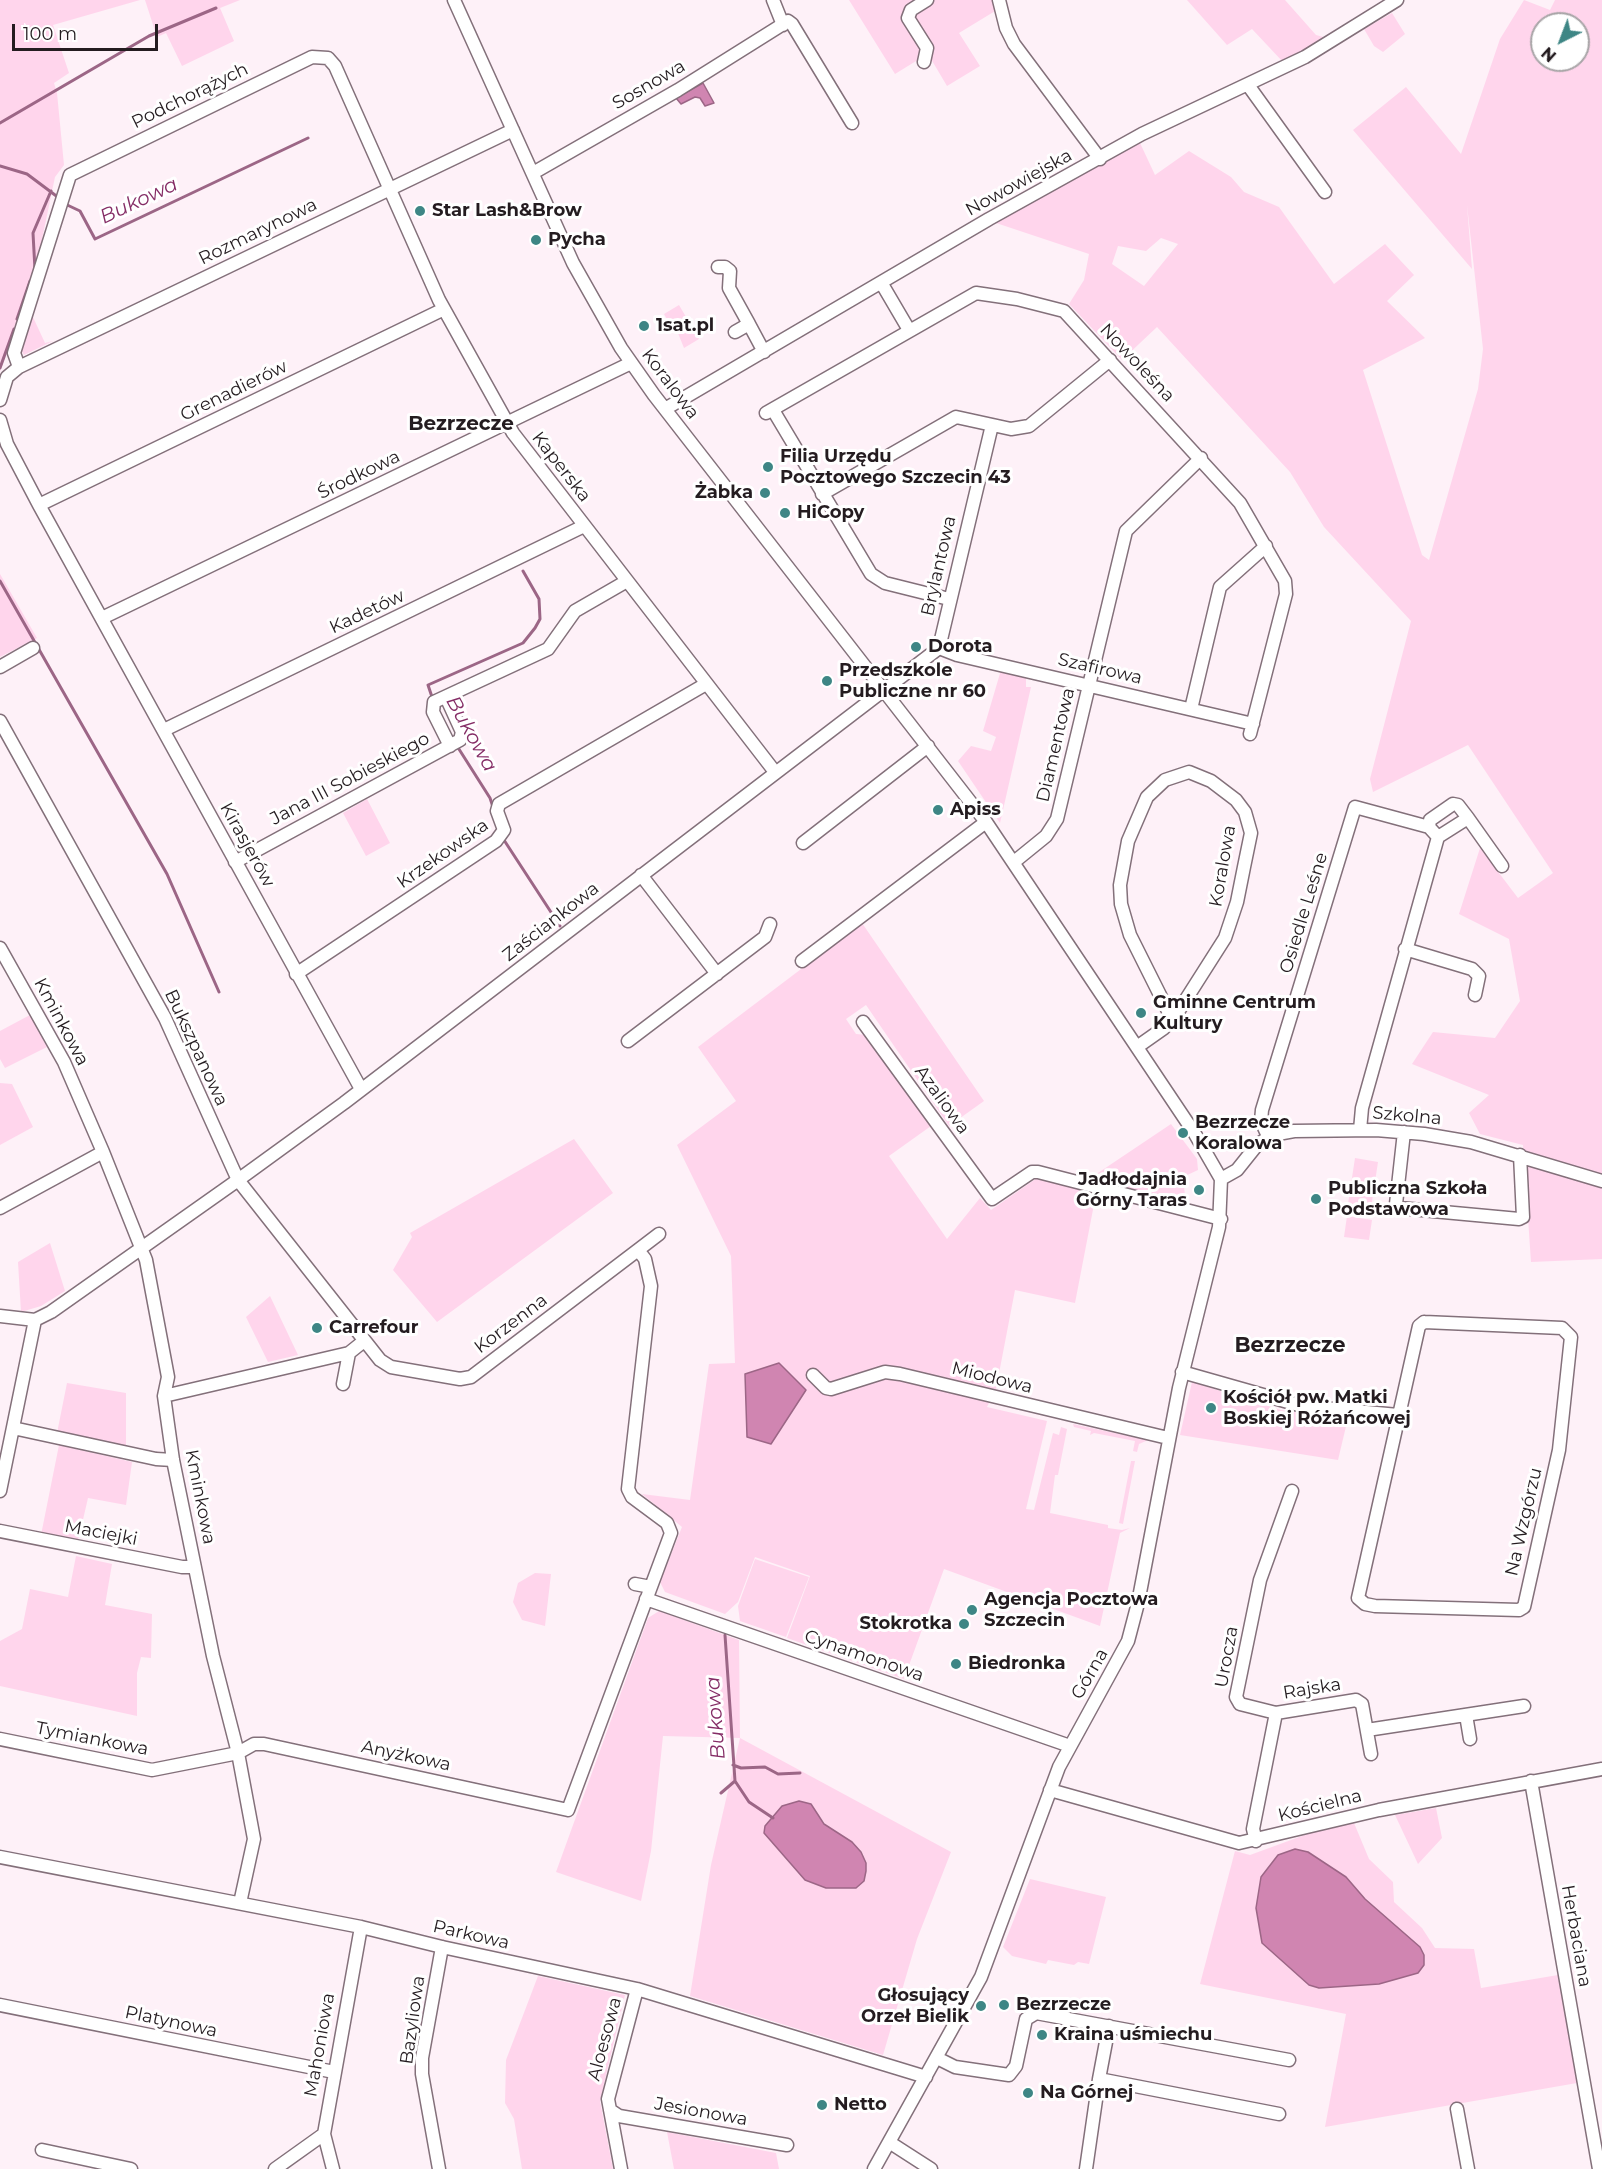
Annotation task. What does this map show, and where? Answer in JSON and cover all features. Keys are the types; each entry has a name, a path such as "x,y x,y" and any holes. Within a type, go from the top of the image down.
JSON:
{"street":[{"name":"Koralowa","path":"454,0 586,288 631,363 986,822 1137,1047 1221,1179"},
{"path":"772,0 783,25 788,21 792,24 852,123"},
{"path":"924,62 927,48 908,18 911,10 927,0"},
{"path":"999,0 1005,28 1014,44 1100,159"},
{"name":"Nowowiejska","path":"665,409 882,284 989,219 1142,134 1305,57 1397,0"},
{"name":"Sosnowa","path":"533,173 678,90 783,25"},
{"name":"Podchorążych","path":"19,367 14,353 65,195 68,178 74,171 312,57 323,57"},
{"name":"Kaperska","path":"323,57 332,61 335,66 444,309 507,423 775,772"},
{"path":"1248,85 1325,192"},
{"name":"Rozmarynowa","path":"19,367 513,130"},
{"path":"718,267 725,267 730,271 729,288 764,352"},
{"path":"882,284 909,330"},
{"name":"Nowoleśna","path":"822,494 770,411 971,294 980,292 1059,308 1110,360 1240,503 1284,581 1286,594 1252,729"},
{"name":"Grenadierów","path":"39,505 444,309"},
{"path":"735,332 749,324"},
{"path":"949,599 875,578 865,567 822,494 956,417 1015,429 1038,421 1110,360"},
{"name":"Środkowa","path":"102,618 631,363"},
{"path":"0,400 7,377 19,367"},
{"path":"0,420 7,444 102,618"},
{"name":"Brylantowa","path":"939,648 992,425"},
{"name":"Diamentowa","path":"1014,862 1046,836 1057,819 1126,531 1201,459"},
{"name":"Kadetów","path":"164,730 584,526"},
{"path":"1191,709 1220,587 1266,546"},
{"path":"446,697 548,649 575,611 627,581"},
{"name":"Kirasjerów","path":"102,618 361,1089"},
{"path":"0,667 33,648"},
{"path":"884,690 939,648"},
{"name":"Szafirowa","path":"939,648 957,655 1191,709 1252,729"},
{"name":"Krzekowska","path":"296,974 496,841 504,831 497,811 499,804 706,684"},
{"name":"Zaściankowa","path":"238,1180 361,1089 884,690"},
{"name":"Jana III Sobieskiego","path":"236,862 450,746 460,740 462,732 446,697 434,702 432,706 450,746"},
{"name":"Bukszpanowa","path":"0,721 165,1018 238,1180 364,1341 380,1360 391,1367"},
{"path":"803,843 928,746"},
{"name":"Koralowa","path":"1189,772 1211,781 1236,800 1248,819 1251,833 1237,902 1226,938 1172,1019 1130,935 1121,904 1120,885 1128,841 1147,797 1165,780 1189,772"},
{"path":"1438,837 1429,827 1430,820 1453,804 1458,805 1502,866"},
{"name":"Osiedle Leśne","path":"1268,1136 1261,1121 1262,1110 1355,807 1429,827"},
{"path":"1360,1130 1362,1107 1438,837 1468,818"},
{"path":"802,961 986,822"},
{"path":"641,874 717,974"},
{"path":"628,1041 765,937 770,924"},
{"name":"Kminkowa","path":"0,948 64,1062 104,1152 146,1260 168,1377 164,1396 173,1460 213,1656 237,1753"},
{"path":"1405,949 1472,969 1479,976 1475,995"},
{"path":"1165,1002 1182,1005"},
{"path":"1137,1047 1172,1019"},
{"name":"Azaliowa","path":"863,1022 992,1199 1032,1172 1038,1172 1221,1219"},
{"name":"Szkolna","path":"1268,1136 1289,1131 1360,1130 1447,1137 1520,1155 1602,1182"},
{"path":"1404,1132 1396,1204 1400,1208 1519,1219 1522,1217 1520,1155"},
{"path":"1221,1179 1238,1170 1252,1150 1268,1136"},
{"path":"0,1208 104,1152"},
{"name":"Górna","path":"874,2169 987,1965 1050,1790 1070,1746 1128,1641 1138,1603 1182,1372 1221,1219 1221,1179"},
{"path":"0,1316 35,1320 51,1312 238,1180"},
{"name":"Korzenna","path":"391,1367 460,1379 471,1377 659,1234"},
{"path":"638,1250 647,1265 651,1286 628,1489 632,1497 667,1522 671,1533 649,1593"},
{"path":"0,1491 35,1320"},
{"name":"Na Wzgórzu","path":"1424,1322 1562,1328 1571,1337 1559,1450 1524,1607 1519,1610 1375,1606 1365,1604 1358,1598 1398,1415 1419,1326 1424,1322"},
{"path":"164,1396 349,1353 364,1341"},
{"path":"343,1384 349,1353"},
{"name":"Miodowa","path":"813,1375 826,1388 831,1389 885,1372 900,1374 1168,1438"},
{"path":"1182,1372 1294,1405 1398,1415"},
{"path":"13,1428 156,1459 173,1460"},
{"name":"Urocza","path":"1276,1713 1240,1704 1236,1697 1260,1580 1292,1491"},
{"name":"Maciejki","path":"0,1531 182,1567 195,1567"},
{"name":"Cynamonowa","path":"635,1584 649,1593 1070,1746"},
{"name":"Anyżkowa","path":"237,1753 254,1744 264,1744 461,1782 568,1810 649,1593"},
{"name":"Rajska","path":"1276,1713 1356,1700 1362,1704 1371,1754"},
{"path":"1367,1730 1524,1706"},
{"path":"1256,1841 1253,1829 1276,1713"},
{"path":"1466,1715 1470,1739"},
{"name":"Tymiankowa","path":"0,1739 152,1770 237,1753"},
{"path":"237,1753 254,1839 240,1903"},
{"name":"Kościelna","path":"1050,1790 1239,1844 1379,1810 1602,1769"},
{"name":"Herbaciana","path":"1531,1781 1599,2169"},
{"name":"Parkowa","path":"0,1857 361,1927 637,1989 926,2077"},
{"name":"Mahoniowa","path":"333,2169 324,2134 361,1927"},
{"name":"Bazyliowa","path":"440,2169 422,2074 422,2058 442,1947"},
{"name":"Aloesowa","path":"621,2169 608,2099 637,1989"},
{"name":"Platynowa","path":"0,2005 334,2072"},
{"path":"937,2058 955,2067 1005,2076 1014,2070 1025,2024 1032,2014 1042,2013 1288,2063 1292,2047"},
{"path":"1086,2169 1109,2026"},
{"path":"1099,2079 1279,2114"},
{"path":"1457,2109 1468,2169"},
{"name":"Jesionowa","path":"610,2110 619,2116 787,2145"},
{"path":"274,2169 324,2134"},
{"path":"889,2142 931,2169"},
{"path":"42,2150 131,2169"}],"shaded area":[{"path":"0,0 140,0 53,25 69,73 54,83 64,165 55,177 36,268 0,372"},
{"path":"145,0 240,0 220,8 234,41 182,66 166,33 157,37"},
{"path":"849,0 1003,0 1005,5 959,33 980,66 947,86 931,59 921,58 895,74"},
{"path":"1187,0 1285,0 1316,35 1327,38 1283,62 1252,29 1227,45"},
{"path":"1524,0 1550,10 1555,0 1602,0 1602,1259 1531,1262 1523,1145 1480,1134 1469,1113 1489,1095 1412,1064 1433,1032 1495,1038 1520,1001 1509,939 1459,914 1480,848 1518,898 1553,873 1468,745 1373,792 1370,779 1411,621 1324,527 1290,472 1157,327 1122,360 1069,304 1084,280 1089,254 993,222 1140,143 1155,175 1189,151 1231,177 1244,192 1279,207 1334,284 1385,244 1414,275 1387,301 1425,338 1363,370 1422,555 1429,560 1478,389 1483,349 1467,205 1472,269 1353,130 1406,87 1461,154 1500,39","holes":["1161,238 1178,244 1144,286 1112,264 1118,246 1146,251"]},
{"path":"1392,13 1405,34 1383,52 1374,46 1364,29"},
{"path":"703,83 714,103 705,106 700,98 695,97 681,104 676,98"},
{"path":"36,298 32,315 45,343 53,341 24,355 21,342"},
{"path":"679,305 699,339 684,348 673,321 668,321 664,314"},
{"path":"0,574 37,638 0,657"},
{"path":"1001,670 1026,677 1026,687 1031,687 1000,823 958,761 971,746 991,751 996,737 983,731"},
{"path":"367,799 390,843 366,856 343,813"},
{"path":"862,923 984,1101 949,1126 866,1005 846,1019 856,1034 867,1035 931,1126 889,1156 947,1239 980,1198 991,1210 1037,1178 1096,1194 1075,1303 1015,1290 996,1389 987,1407 1047,1421 1026,1509 1034,1510 1053,1433 1059,1435 1061,1427 1067,1429 1058,1475 1055,1475 1050,1513 1108,1525 1108,1528 1122,1530 1130,1528 1120,1533 1100,1626 944,1569 904,1679 787,1638 810,1576 755,1557 738,1602 725,1614 665,1592 660,1582 682,1527 642,1494 690,1500 709,1364 735,1363 731,1256 677,1145 736,1101 698,1047"},
{"path":"30,1015 47,1047 5,1068 0,1059 0,1031"},
{"path":"0,1083 12,1084 33,1127 0,1145"},
{"path":"1171,1124 1197,1159 1198,1170 1183,1177 1186,1205 1089,1179"},
{"path":"574,1139 613,1193 437,1322 393,1270 412,1237 410,1233"},
{"path":"1355,1158 1378,1162 1371,1208 1348,1204"},
{"path":"1347,1216 1372,1220 1369,1240 1344,1237"},
{"path":"50,1243 65,1291 41,1306 21,1312 18,1262"},
{"path":"270,1296 298,1355 268,1362 246,1317"},
{"path":"779,1363 806,1390 771,1444 747,1437 745,1374"},
{"path":"1192,1382 1281,1410 1348,1418 1338,1460 1180,1435"},
{"path":"67,1383 126,1393 126,1451 57,1433"},
{"path":"1073,1424 1147,1440 1139,1444 1137,1452 1133,1451 1135,1441 1094,1433 1090,1435 1091,1431 1074,1427"},
{"path":"59,1445 132,1462 126,1505 88,1498 78,1541 41,1535"},
{"path":"1131,1461 1135,1461 1123,1524 1119,1523"},
{"path":"76,1556 112,1564 105,1605 152,1614 151,1658 141,1657 137,1673 137,1716 0,1686 0,1641 22,1629 30,1589 68,1597"},
{"path":"755,1559 809,1577 786,1637 740,1621 738,1606"},
{"path":"535,1573 551,1574 545,1626 522,1620 513,1602 518,1583"},
{"path":"659,1611 739,1640 740,1738 663,1736 651,1851 641,1901 556,1872 648,1618"},
{"path":"740,1738 951,1852 917,1939 883,2055 690,1996 711,1865","holes":["799,1801 821,1818 828,1828 856,1845 765,1826 782,1806"]},
{"path":"799,1801 811,1804 824,1824 852,1842 861,1852 866,1863 866,1871 864,1881 856,1888 826,1888 805,1880 764,1833 765,1826 782,1806"},
{"path":"1436,1808 1442,1838 1418,1864 1395,1815"},
{"path":"1354,1823 1369,1859 1393,1882 1394,1902 1422,1928 1435,1948 1474,1949 1481,1988 1558,1975 1577,2083 1325,2127 1346,2014 1200,1984 1235,1851 1250,1855 1313,1832"},
{"path":"1295,1849 1308,1852 1346,1877 1365,1899 1420,1947 1424,1955 1424,1965 1418,1973 1379,1984 1319,1988 1309,1985 1262,1943 1256,1908 1261,1877 1278,1855"},
{"path":"1030,1879 1106,1897 1089,1964 1078,1962 1074,1965 1048,1960 1046,1964 1012,1956 1003,1947"},
{"path":"538,1976 625,1995 600,2101 613,2169 522,2169 514,2119 505,2103 506,2060"},
{"path":"667,2132 776,2153 779,2169 674,2169"}],"waterway":[{"path":"0,123 149,36 216,8"},
{"name":"Bukowa","path":"63,203 80,211 95,239 308,138"},
{"name":"Bukowa","path":"0,166 27,174 59,198"},
{"path":"35,270 33,233 51,191"},
{"path":"17,319 30,281"},
{"path":"0,368 14,329"},
{"name":"Bukowa","path":"433,700 428,685 523,643 535,628 540,619 539,599 523,571"},
{"path":"0,581 167,874 219,992"},
{"name":"Bukowa","path":"457,746 490,798 493,807"},
{"name":"Bukowa","path":"502,837 560,926"},
{"name":"Bukowa","path":"721,1793 735,1781 725,1635"},
{"path":"733,1765 741,1768 765,1767 778,1774 800,1773"},
{"path":"735,1781 749,1802 773,1818"}],"place":[{"name":"Star Lash&Brow","path":"420,211"},
{"name":"Pycha","path":"536,240"},
{"name":"1sat.pl","path":"644,326"},
{"name":"Filia Urzędu Pocztowego Szczecin 43","path":"768,467"},
{"name":"Żabka","path":"765,493"},
{"name":"HiCopy","path":"785,513"},
{"name":"Dorota","path":"916,647"},
{"name":"Przedszkole Publiczne nr 60","path":"827,681"},
{"name":"Apiss","path":"938,810"},
{"name":"Gminne Centrum Kultury","path":"1141,1013"},
{"name":"Bezrzecze Koralowa","path":"1183,1133"},
{"name":"Jadłodajnia Górny Taras","path":"1199,1190"},
{"name":"Publiczna Szkoła Podstawowa","path":"1316,1199"},
{"name":"Carrefour","path":"317,1328"},
{"name":"Kościół pw. Matki Boskiej Różańcowej","path":"1211,1408"},
{"name":"Agencja Pocztowa Szczecin","path":"972,1610"},
{"name":"Stokrotka","path":"964,1624"},
{"name":"Biedronka","path":"956,1664"},
{"name":"Bezrzecze","path":"1004,2005"},
{"name":"Głosujący Orzeł Bielik","path":"981,2006"},
{"name":"Kraina uśmiechu","path":"1042,2035"},
{"name":"Na Górnej","path":"1028,2093"},
{"name":"Netto","path":"822,2105"}],"district":[{"name":"Bezrzecze","path":"461,424"},
{"name":"Bezrzecze","path":"1290,1346"}]}
